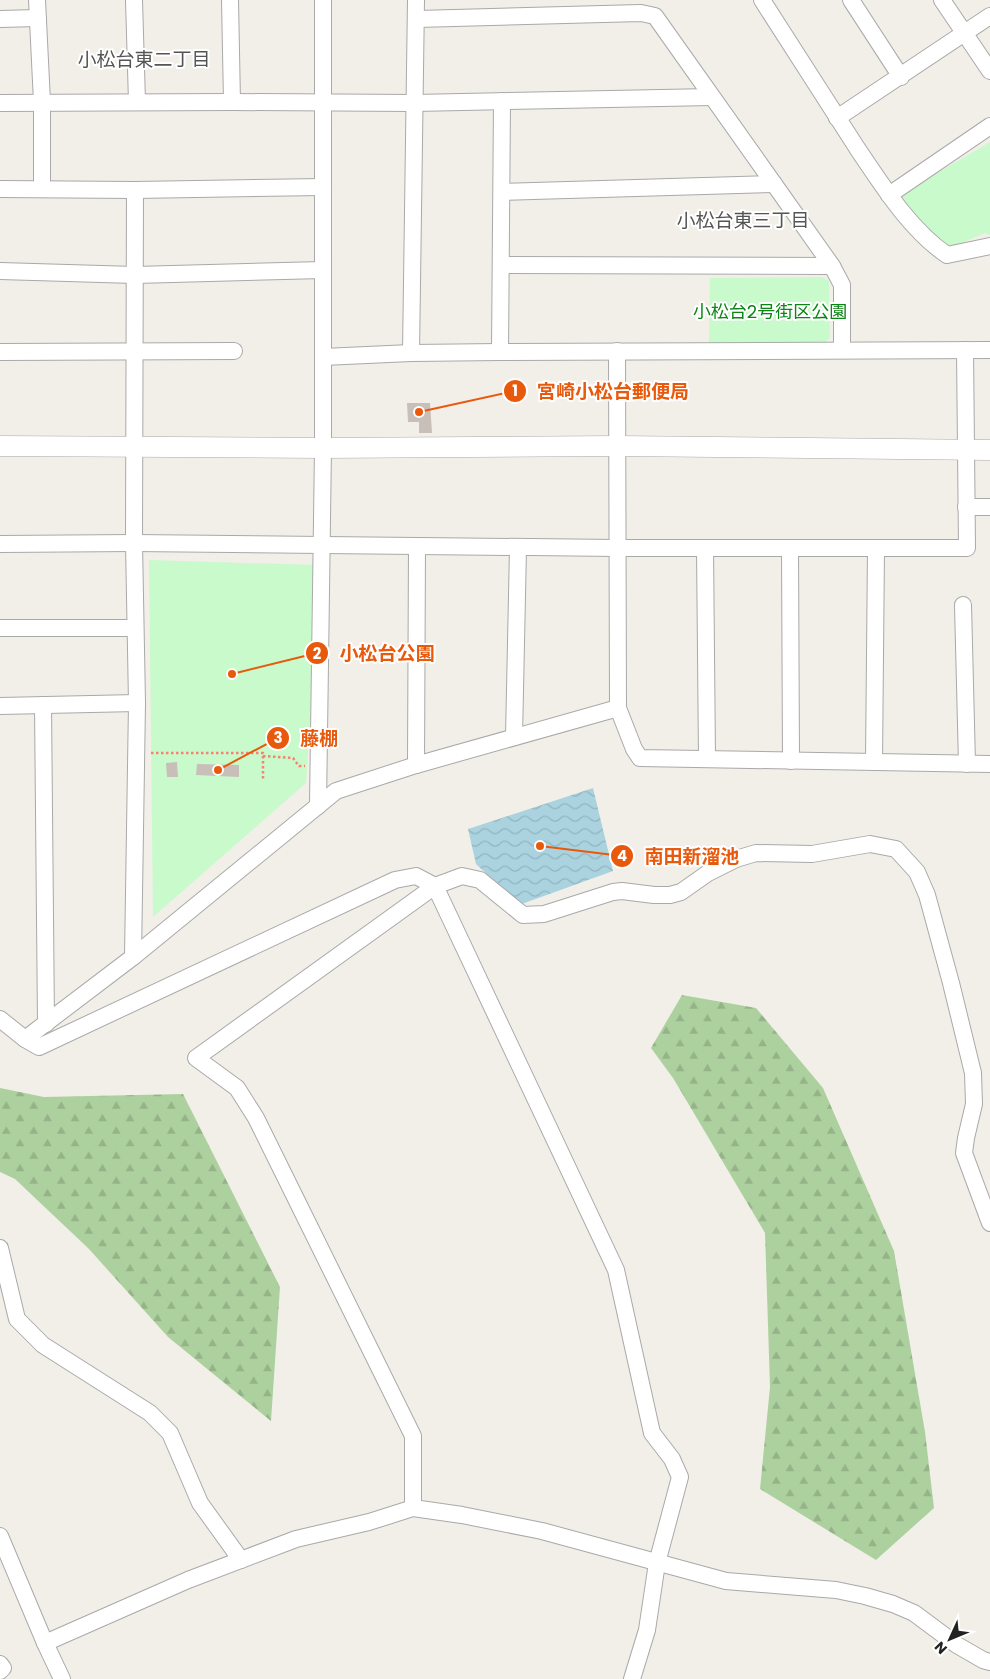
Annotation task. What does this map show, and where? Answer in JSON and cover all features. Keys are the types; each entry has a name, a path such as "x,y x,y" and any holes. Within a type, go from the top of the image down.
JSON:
{"street":[{"path":"38,0 42,102 42,189"},
{"path":"134,0 137,102"},
{"path":"230,0 232,102"},
{"path":"318,806 323,357 323,0"},
{"path":"411,353 416,0"},
{"path":"762,0 837,118 889,195 932,245 947,255 990,246"},
{"path":"851,0 901,77"},
{"path":"942,0 990,71"},
{"path":"417,19 641,13 655,16 832,266 842,285 842,350"},
{"path":"837,118 990,16"},
{"path":"0,19 38,18"},
{"path":"0,103 414,103 712,97"},
{"path":"500,352 502,102"},
{"path":"889,195 990,126"},
{"path":"502,192 774,184"},
{"path":"0,189 135,190 323,187"},
{"path":"133,957 137,703 134,543 136,446 135,190"},
{"path":"501,265 832,266"},
{"path":"0,271 136,274 323,270"},
{"path":"0,544 134,543 518,548 967,548 965,350"},
{"path":"323,357 411,353 500,352 990,350"},
{"path":"616,351 618,708 634,749 640,758 990,764"},
{"path":"0,352 234,352"},
{"path":"0,446 322,448 618,446 990,450"},
{"path":"966,507 990,507"},
{"path":"416,764 417,547"},
{"path":"514,737 518,548"},
{"path":"705,548 707,759"},
{"path":"790,548 791,760"},
{"path":"874,762 876,548"},
{"path":"963,605 967,764"},
{"path":"0,628 135,628"},
{"path":"0,706 137,703"},
{"path":"43,706 46,1024"},
{"path":"25,1039 133,957 336,791 416,764 618,708"},
{"path":"413,1508 413,1436 409,1427 256,1118 237,1088 196,1058 435,886 462,876 480,880 523,915 544,914 613,892 670,895 681,892 708,873 736,859 756,853 812,854 870,844 896,849 917,872 928,895 951,983 973,1074 974,1104 964,1153 990,1223"},
{"path":"0,1019 25,1039 39,1047 395,880 416,876 435,886 616,1270 652,1433 672,1459 680,1477 657,1562 646,1630 632,1679"},
{"path":"0,1248 17,1319 43,1345 150,1413 170,1433 200,1503 241,1560"},
{"path":"45,1643 188,1580 296,1539 369,1522 413,1508 462,1515 542,1531 726,1581 836,1590 865,1596 893,1604 914,1613 956,1645 982,1660 990,1662"},
{"path":"0,1536 62,1679"},
{"path":"0,1664 3,1668 0,1671"}],"path":[{"path":"143,753 263,753 263,756 293,758"},
{"path":"263,756 263,781"}],"green space":[{"path":"990,142 990,235 985,233 952,247 939,243 900,195"},
{"name":"小松台2号街区公園","path":"822,277 829,281 830,338 823,344 709,345 710,278"},
{"path":"149,560 320,565 306,783 153,917"},
{"path":"682,995 756,1008 823,1088 894,1251 925,1432 934,1508 876,1560 760,1489 770,1387 765,1233 673,1078 651,1048"},
{"path":"0,1088 44,1097 183,1094 280,1287 271,1421 168,1337 89,1249 15,1179 0,1172"}],"water":[{"path":"593,788 613,871 519,905 476,864 468,829"}],"building":[{"path":"407,403 430,403 432,433 419,433 419,422 408,422"},
{"path":"177,762 178,777 167,777 166,763"},
{"path":"197,764 239,765 239,777 196,775"}],"place":[{"name":"宮崎小松台郵便局","path":"419,412"},
{"name":"小松台公園","path":"232,674"},
{"name":"藤棚","path":"218,770"},
{"name":"南田新溜池","path":"540,846"}],"district":[{"name":"小松台東二丁目","path":"144,59"},
{"name":"小松台東三丁目","path":"743,220"}]}
